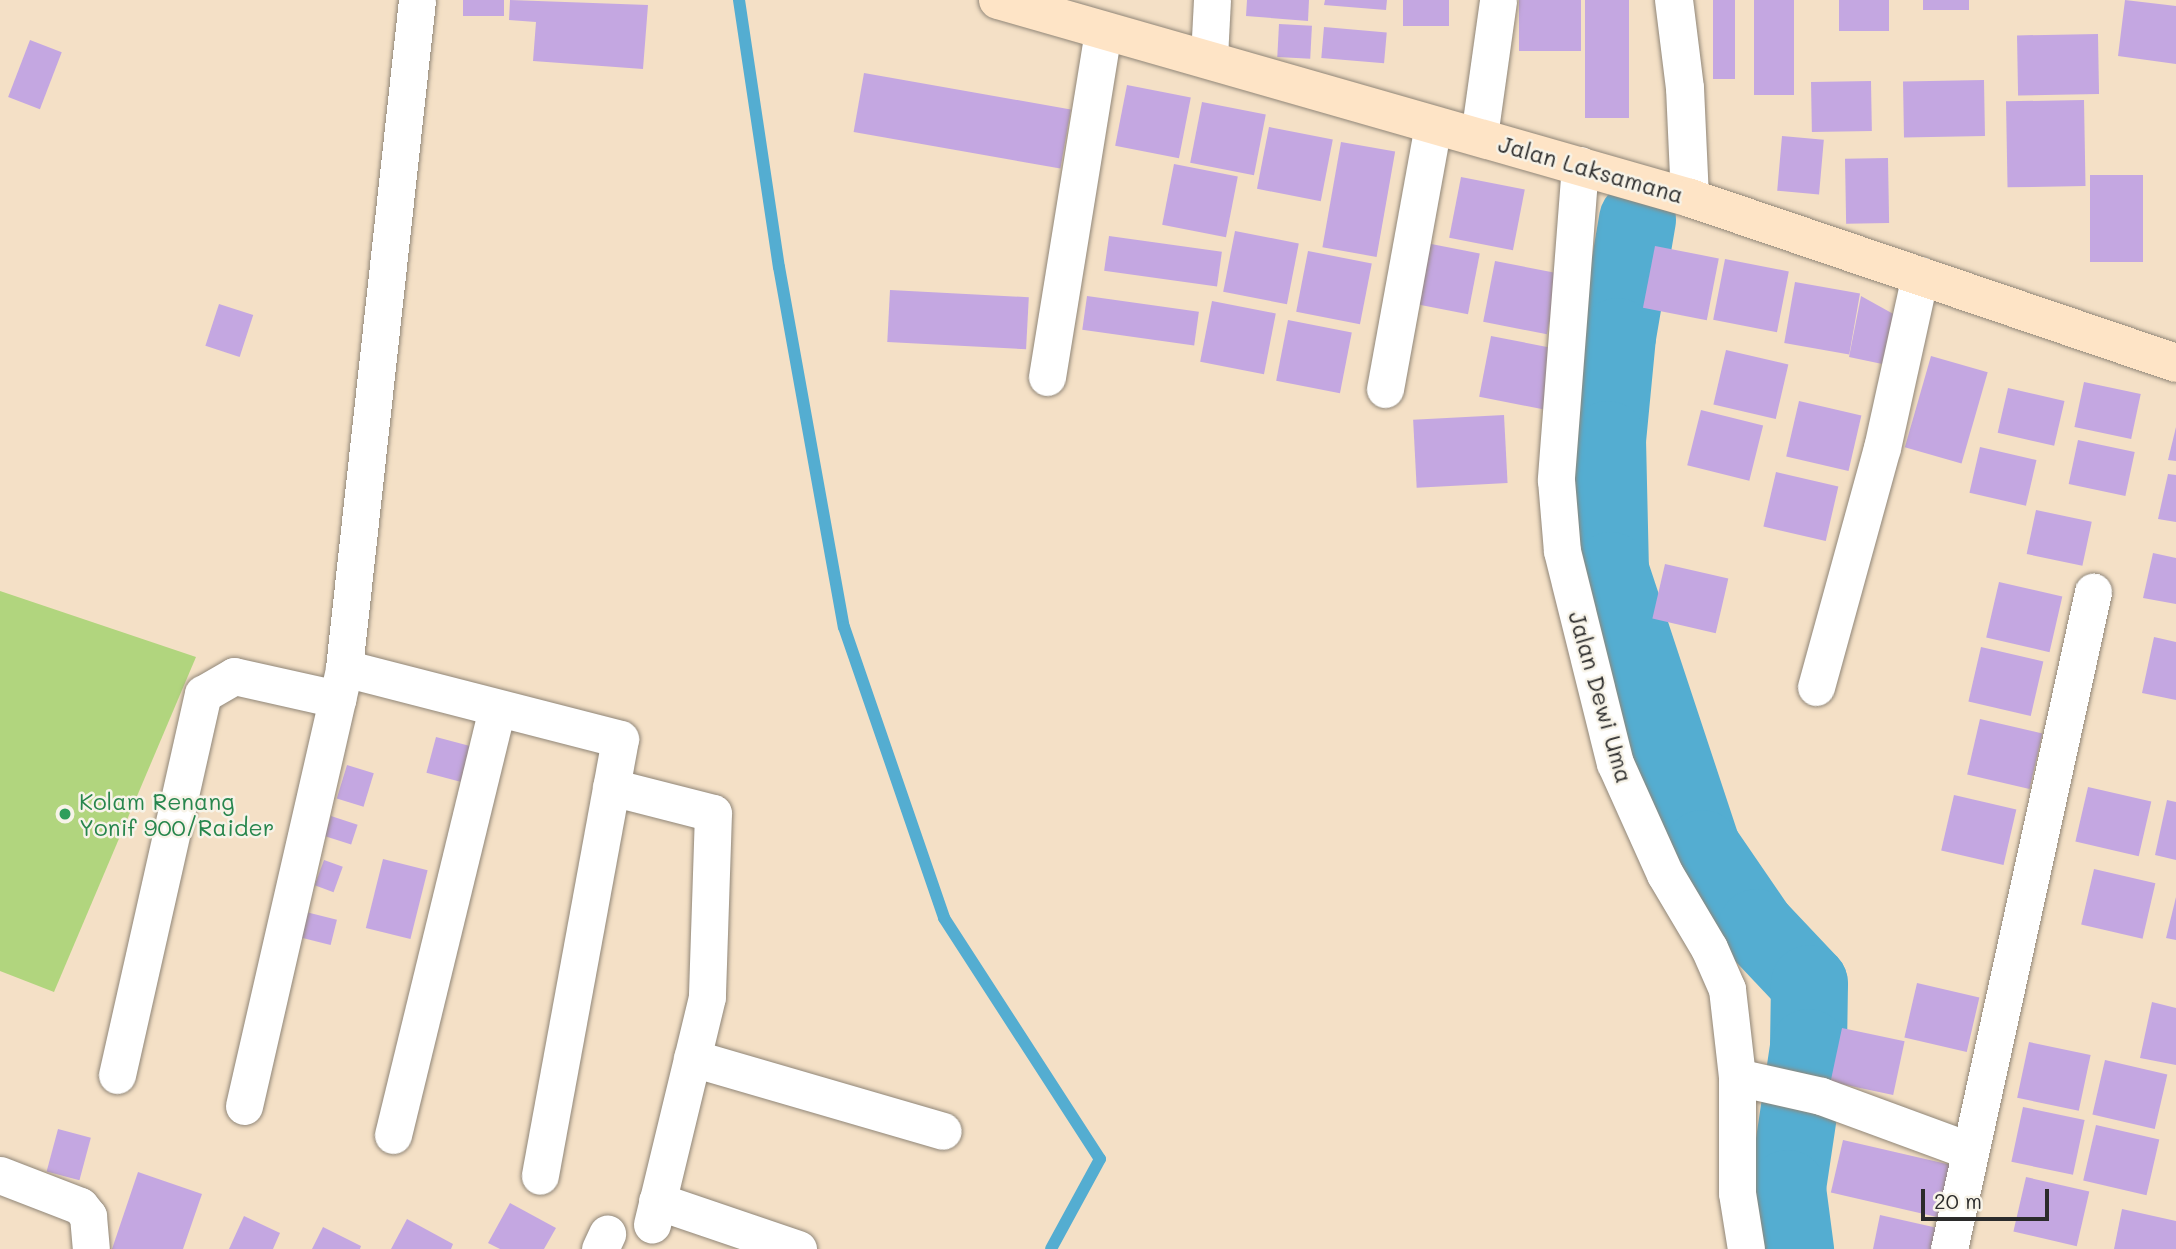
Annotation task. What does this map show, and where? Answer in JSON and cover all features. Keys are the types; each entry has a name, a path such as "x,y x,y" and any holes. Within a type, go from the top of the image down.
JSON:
{"main road":[{"name":"Jalan Laksamana","path":"998,0 1209,57 1433,127 1479,136 1690,198 2176,363"}],"street":[{"path":"244,1107 341,684 417,0"},
{"path":"1209,57 1212,0"},
{"path":"1479,136 1498,0"},
{"path":"1674,0 1685,88 1690,198"},
{"path":"1046,377 1103,30"},
{"path":"1385,389 1433,127"},
{"name":"Jalan Dewi Uma","path":"1580,165 1556,480 1562,551 1615,763 1660,863 1709,947 1727,989 1737,1077 1737,1192 1746,1249"},
{"path":"1816,687 1878,461 1920,275"},
{"path":"1950,1249 1968,1150 2093,592"},
{"path":"117,1075 203,694 234,676 341,684 497,708 620,739 540,1175"},
{"path":"393,1135 497,708"},
{"path":"611,787 713,813 707,997 654,1213 798,1249"},
{"path":"692,1058 943,1130"},
{"path":"1737,1077 1776,1084 1821,1097 1968,1150"},
{"path":"0,1175 80,1206 88,1216 91,1249"}],"green space":[{"name":"Kolam Renang Yonif 900/Raider","path":"0,591 196,657 54,992 0,971"}],"building":[{"path":"463,0 504,0 504,16 463,16"},
{"path":"510,0 648,5 643,69 533,61 536,22 509,20"},
{"path":"1247,0 1309,0 1308,21 1246,16"},
{"path":"1325,0 1387,0 1386,10 1324,5"},
{"path":"1403,0 1449,0 1449,26 1403,26"},
{"path":"1519,0 1581,0 1581,51 1519,51"},
{"path":"1585,0 1629,0 1629,118 1585,118"},
{"path":"1713,0 1735,0 1735,79 1713,79"},
{"path":"1754,0 1794,0 1794,95 1754,95"},
{"path":"1839,0 1889,0 1889,31 1839,31"},
{"path":"1923,0 1969,0 1969,10 1923,10"},
{"path":"2125,0 2176,6 2176,64 2118,56"},
{"path":"1279,24 1312,26 1310,59 1277,57"},
{"path":"1324,27 1387,32 1384,63 1321,58"},
{"path":"2098,34 2099,94 2018,95 2017,35"},
{"path":"30,40 62,52 40,109 8,97"},
{"path":"864,73 1071,109 1060,169 854,132"},
{"path":"1984,80 1985,136 1904,137 1903,81"},
{"path":"1871,81 1872,131 1812,132 1811,82"},
{"path":"1127,85 1191,97 1179,158 1115,146"},
{"path":"2084,100 2086,186 2008,187 2006,101"},
{"path":"1202,102 1266,114 1254,175 1190,163"},
{"path":"1269,127 1333,139 1321,201 1257,189"},
{"path":"1782,136 1824,140 1819,194 1777,191"},
{"path":"1341,142 1395,152 1377,257 1322,247"},
{"path":"1888,158 1889,223 1846,224 1845,159"},
{"path":"1174,164 1238,176 1226,237 1162,225"},
{"path":"2090,175 2143,175 2143,262 2090,262"},
{"path":"1461,177 1525,189 1513,250 1449,238"},
{"path":"1235,231 1299,243 1287,304 1223,292"},
{"path":"1109,236 1222,252 1217,287 1104,271"},
{"path":"1416,241 1480,253 1468,314 1404,302"},
{"path":"1655,246 1719,258 1707,320 1643,308"},
{"path":"1308,251 1372,263 1360,324 1296,312"},
{"path":"1725,259 1789,271 1777,332 1713,320"},
{"path":"1495,261 1559,273 1547,334 1483,322"},
{"path":"1795,282 1860,293 1849,355 1784,343"},
{"path":"890,290 1029,297 1026,349 887,342"},
{"path":"1087,296 1199,312 1194,345 1082,330"},
{"path":"1861,296 1897,316 1887,365 1849,357"},
{"path":"1212,301 1276,313 1264,374 1200,362"},
{"path":"219,304 253,315 240,357 205,346"},
{"path":"1288,320 1352,332 1340,393 1276,381"},
{"path":"1491,336 1555,348 1543,409 1479,397"},
{"path":"1726,350 1788,364 1776,419 1713,405"},
{"path":"1931,356 1988,372 1962,464 1905,447"},
{"path":"2084,382 2141,394 2131,439 2074,427"},
{"path":"2008,388 2065,401 2054,446 1998,433"},
{"path":"1799,401 1861,415 1849,471 1786,457"},
{"path":"1701,410 1763,425 1749,481 1687,465"},
{"path":"1504,415 1508,483 1417,488 1413,420"},
{"path":"2176,427 2176,461 2168,460"},
{"path":"2078,440 2135,452 2125,496 2069,484"},
{"path":"1980,447 2037,460 2026,506 1969,493"},
{"path":"1776,472 1838,486 1826,541 1763,527"},
{"path":"2168,474 2176,475 2176,522 2158,519"},
{"path":"2036,510 2092,522 2082,566 2027,554"},
{"path":"2153,553 2176,558 2176,604 2143,598"},
{"path":"1665,564 1728,579 1716,633 1652,619"},
{"path":"1999,582 2062,597 2050,652 1986,638"},
{"path":"2154,637 2176,642 2176,700 2142,693"},
{"path":"1981,647 2043,661 2031,716 1968,702"},
{"path":"1980,719 2042,733 2030,789 1967,775"},
{"path":"436,737 476,748 466,783 426,773"},
{"path":"347,765 374,773 364,807 337,798"},
{"path":"2088,787 2151,802 2139,856 2075,842"},
{"path":"1954,795 2016,809 2004,865 1941,851"},
{"path":"2167,800 2176,802 2176,860 2155,855"},
{"path":"331,816 358,825 351,845 325,836"},
{"path":"383,859 428,870 410,939 366,928"},
{"path":"324,860 343,867 334,892 315,885"},
{"path":"2094,869 2155,883 2143,939 2081,925"},
{"path":"2176,897 2176,940 2166,938"},
{"path":"302,911 337,920 331,945 296,936"},
{"path":"1917,983 1979,997 1967,1052 1904,1038"},
{"path":"2152,1002 2176,1008 2176,1065 2140,1058"},
{"path":"1842,1028 1905,1041 1893,1095 1831,1082"},
{"path":"2029,1042 2091,1055 2079,1111 2017,1098"},
{"path":"2105,1060 2167,1074 2155,1129 2092,1115"},
{"path":"2023,1107 2085,1120 2073,1175 2011,1162"},
{"path":"2096,1125 2159,1140 2147,1195 2083,1181"},
{"path":"58,1129 91,1138 79,1180 47,1172"},
{"path":"1843,1140 1950,1165 1938,1217 1831,1193"},
{"path":"138,1172 202,1194 183,1249 112,1249"},
{"path":"2026,1177 2089,1192 2077,1246 2013,1232"},
{"path":"510,1203 556,1228 544,1249 500,1249 488,1243"},
{"path":"2122,1209 2176,1221 2176,1249 2114,1249"},
{"path":"1880,1215 1942,1229 1938,1249 1873,1249"},
{"path":"244,1216 280,1233 273,1249 229,1249"},
{"path":"407,1219 453,1244 451,1249 391,1249"},
{"path":"323,1227 361,1246 360,1249 312,1249"}],"waterway":[{"path":"739,0 779,267 844,627 944,918 1100,1159 1051,1249"},
{"path":"1637,219 1617,336 1607,439 1610,570 1702,848 1756,927 1809,983 1808,1047 1787,1188 1795,1249"}],"place":[{"name":"Kolam Renang Yonif 900/Raider","path":"65,814"}]}
